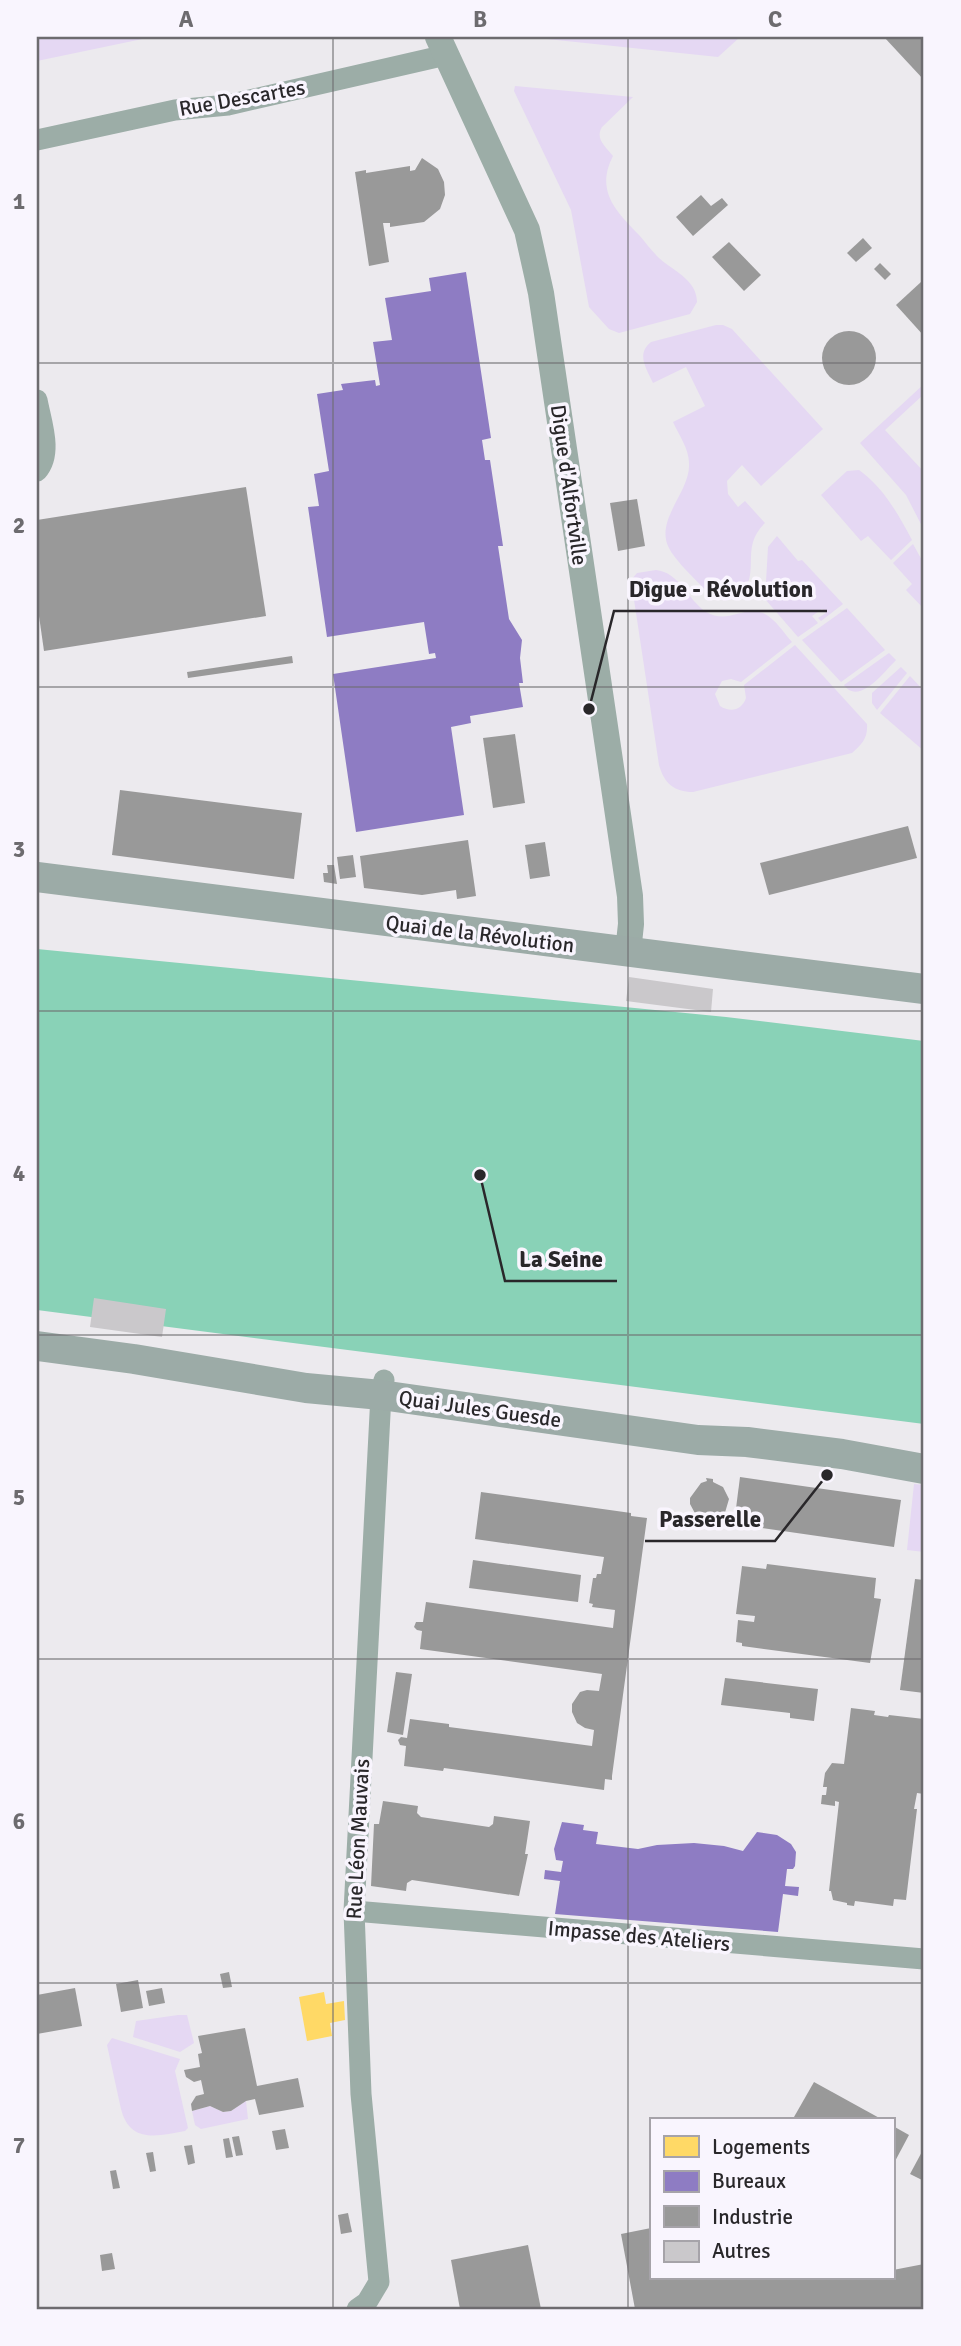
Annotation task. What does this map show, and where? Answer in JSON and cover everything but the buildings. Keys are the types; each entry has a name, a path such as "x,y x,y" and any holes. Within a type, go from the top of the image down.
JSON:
{"main road":[{"name":"Quai de la Révolution","path":"37,877 924,989"},
{"name":"Quai Jules Guesde","path":"37,1330 698,1440 723,1439 842,1454 924,1469"},
{"name":"Quai Jules Guesde","path":"37,1346 302,1387 382,1388 924,1454"}],"street":[{"name":"Rue Descartes","path":"37,140 175,110 228,105 442,46"},
{"name":"Digue d'Alfortville","path":"442,46 527,230 541,292 630,896 628,952"},
{"path":"37,400 45,451 39,469"},
{"name":"Rue Léon Mauvais","path":"357,2309 367,2302 379,2282 361,2094 354,1911 382,1388"},
{"name":"Impasse des Ateliers","path":"354,1911 924,1959"}],"shaded area":[{"path":"37,37 152,37 37,61"},
{"path":"528,37 740,37 718,57"},
{"path":"515,86 633,97 600,131 602,142 613,156 608,168 607,190 616,209 654,253 691,284 697,302 690,314 619,333 609,329 589,307 571,210 514,91"},
{"path":"716,325 732,329 823,429 761,486 742,465 727,481 728,494 738,507 745,501 765,523 753,542 748,583 742,593 727,600 711,596 688,572 671,552 666,536 666,525 685,484 689,463 686,447 673,422 705,406 686,367 653,383 643,356 651,342"},
{"path":"924,384 924,394 885,430 924,472 924,530 906,495 860,443"},
{"path":"859,470 883,493 912,540 891,560 868,536 861,541 821,495 847,471"},
{"path":"777,536 798,561 802,560 843,604 821,621 818,618 826,613 822,609 812,616 818,623 798,637 765,599 768,547"},
{"path":"913,544 924,564 924,609 906,590 912,584 893,563"},
{"path":"656,570 677,581 706,612 722,616 750,611 765,614 792,642 741,682 731,679 722,681 715,694 720,706 728,709 739,708 746,698 744,685 795,645 867,724 861,744 852,753 693,792 671,785 659,765 631,580 637,573"},
{"path":"847,608 885,650 841,682 802,640"},
{"path":"889,653 896,660 871,685 857,692 844,685"},
{"path":"901,667 907,673 877,710 872,703 872,693"},
{"path":"910,676 924,691 924,751 880,713"},
{"path":"37,949 726,1017 924,1041 924,1424 37,1310"},
{"path":"914,1484 924,1485 924,1552 907,1550"},
{"path":"187,2015 194,2043 180,2052 133,2037 136,2021"},
{"path":"112,2038 180,2059 175,2071 188,2128 185,2131 146,2135 131,2128 121,2109 107,2045"},
{"path":"246,2101 248,2119 201,2129 195,2125 192,2111 210,2106 223,2112 231,2111"}],"place":[{"name":"Digue - Révolution","path":"589,709"},
{"name":"La Seine","path":"480,1175"},
{"name":"Passerelle","path":"827,1475"}]}
